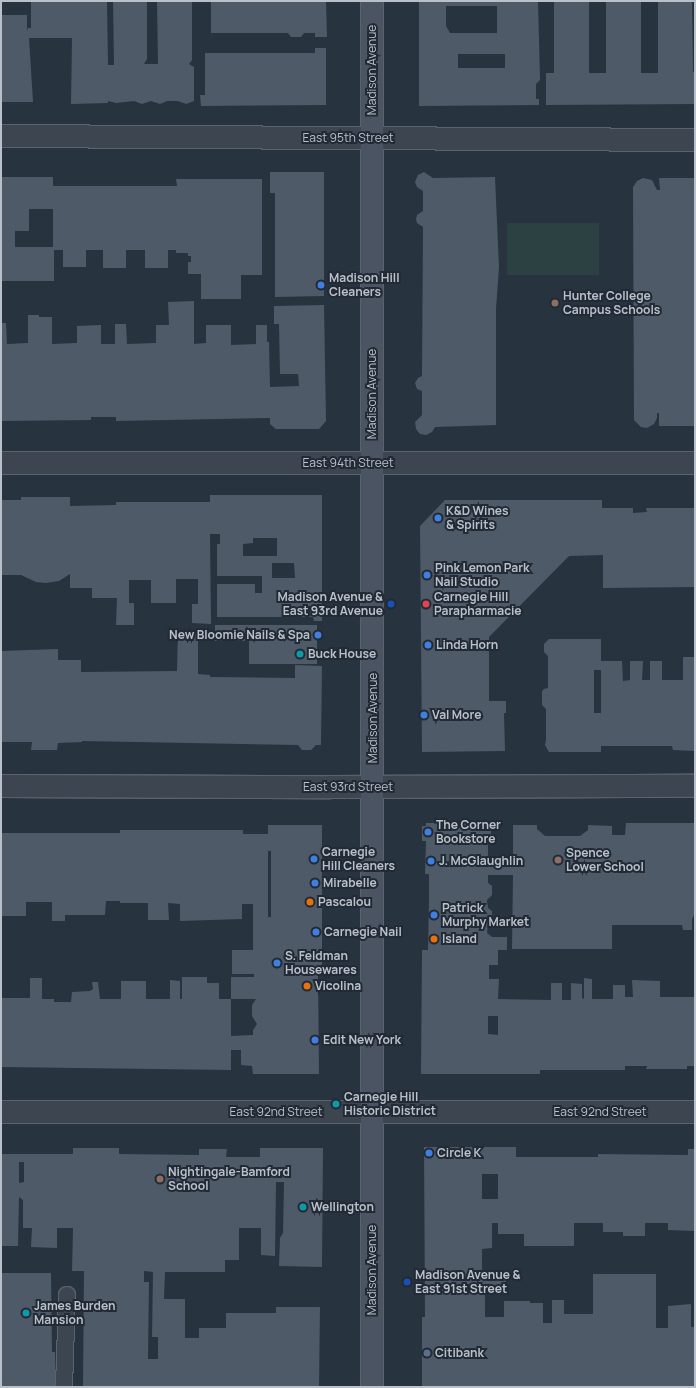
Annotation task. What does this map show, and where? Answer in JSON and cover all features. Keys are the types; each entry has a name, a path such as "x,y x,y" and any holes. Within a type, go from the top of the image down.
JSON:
{"main road":[{"name":"Madison Avenue","path":"372,1 372,1387"}],"street":[{"name":"East 95th Street","path":"1,136 695,140"},
{"name":"East 94th Street","path":"1,463 695,463"},
{"name":"East 93rd Street","path":"1,786 695,786"},
{"name":"East 92nd Street","path":"1,1112 695,1112"}],"lane":[{"path":"64,1387 67,1296"}],"green space":[{"path":"507,223 599,223 599,275 507,275"}],"building":[{"path":"31,1 107,1 108,65 114,65 113,1 147,1 147,59 144,64 158,64 157,1 192,1 192,60 189,64 194,67 194,101 186,104 178,101 167,101 160,104 151,101 142,104 134,101 116,103 108,101 108,103 71,104 72,38 29,38 33,102 1,102 1,15 27,15 27,31 28,28 31,28"},
{"path":"211,1 326,1 327,37 315,37 315,33 304,33 301,37 291,37 288,33 211,33"},
{"path":"419,1 538,1 540,80 536,84 536,99 539,99 539,105 419,106","holes":["446,6 497,6 497,33 450,33 446,26","458,54 505,54 505,68 458,68"]},
{"path":"554,1 589,1 589,73 606,73 606,1 641,1 641,73 658,73 658,1 692,1 695,104 546,105 546,73 554,73"},
{"path":"315,48 326,48 326,105 201,106 200,95 205,95 205,53 315,53"},
{"path":"270,172 324,172 324,296 275,297 275,193 270,193"},
{"path":"424,172 433,178 495,177 499,267 496,309 496,425 435,427 432,432 426,435 420,434 416,429 415,422 422,415 422,391 417,389 415,383 418,378 422,376 423,227 417,223 416,219 417,215 423,211 423,191 417,187 415,182 418,175"},
{"path":"1,177 53,177 53,186 177,186 176,179 262,179 262,275 241,275 241,299 201,299 201,274 188,274 188,262 191,262 191,256 188,256 188,253 176,253 176,250 168,250 168,268 145,268 145,250 126,250 126,268 103,268 103,250 86,250 86,267 63,267 63,250 54,250 54,281 1,281","holes":["29,209 53,209 53,247 15,247 15,231 29,231"]},
{"path":"643,178 652,180 657,190 660,190 659,178 695,178 695,426 659,426 659,413 657,413 657,418 654,424 647,428 641,427 634,420 633,187 637,181"},
{"path":"194,301 194,344 206,343 206,325 231,325 231,345 256,344 256,325 267,325 270,387 299,386 298,374 280,374 279,324 274,324 274,306 324,305 326,421 319,429 276,429 270,424 270,418 116,421 116,417 91,417 91,420 1,421 1,323 6,323 7,344 28,343 28,315 52,317 52,344 77,343 77,326 101,325 101,344 115,344 115,324 126,324 127,344 156,343 156,325 169,325 168,302"},
{"path":"210,495 322,495 322,621 314,621 313,617 217,617 217,584 255,584 255,593 262,593 262,576 217,576 217,544 220,544 220,534 210,534 211,624 192,623 192,604 198,604 198,579 176,579 176,603 151,603 151,580 129,580 129,603 134,603 134,625 116,625 117,598 92,598 92,588 70,588 70,574 59,581 46,583 36,582 21,575 1,575 1,500 21,500 21,497 70,497 70,506 116,505 116,502 210,502","holes":["253,538 277,538 277,556 243,556 243,544 253,543","272,563 294,563 295,578 272,578"]},
{"path":"445,500 602,500 602,508 633,508 633,513 647,512 646,508 695,508 695,587 603,588 603,555 569,556 489,637 489,701 506,701 506,713 504,713 505,751 422,752 420,526"},
{"path":"215,625 317,625 317,664 249,664 249,641 215,641"},
{"path":"178,631 198,631 198,674 210,675 210,677 295,678 295,665 322,666 321,745 316,745 311,750 302,750 298,745 82,741 58,743 57,750 31,750 32,742 1,742 1,651 58,649 58,660 81,660 81,672 177,671"},
{"path":"549,639 601,639 601,661 622,661 623,681 630,680 630,661 643,661 642,680 650,680 650,661 662,661 662,680 683,680 683,657 695,657 695,751 673,750 672,746 601,746 601,752 549,752 545,745 546,709 542,705 542,691 548,688 548,656 544,652 544,644","holes":["594,670 601,670 601,713 594,713"]},
{"path":"426,823 491,823 491,842 488,842 488,857 513,858 513,825 537,825 537,829 545,836 580,836 588,830 588,825 612,826 612,835 625,835 626,823 695,823 695,913 692,919 692,930 683,930 682,925 612,925 612,949 512,949 513,875 488,875 488,883 492,886 492,895 487,900 488,908 492,911 492,920 488,924 487,933 492,937 507,937 507,950 498,950 498,965 489,965 489,979 499,979 498,999 551,1000 551,983 562,983 562,1000 571,1000 571,983 582,984 582,998 584,999 584,978 592,979 592,999 613,999 613,985 625,985 625,997 633,997 632,980 660,981 660,997 695,997 695,1066 687,1066 687,1069 646,1069 647,1066 625,1066 625,1070 540,1070 540,1074 421,1074 422,950 428,950 429,874 425,874 426,841 422,841 422,826 426,826","holes":["488,1016 498,1016 498,1035 488,1034"]},
{"path":"268,825 322,825 322,975 318,974 319,1074 253,1074 252,1066 241,1065 241,1050 231,1050 231,1070 1,1067 1,998 30,998 30,978 42,978 42,999 54,999 54,1002 71,1002 72,992 90,991 93,989 92,982 98,982 100,999 121,999 121,981 146,981 146,999 170,999 170,980 180,981 180,999 182,999 182,977 207,977 207,983 219,983 219,999 231,999 231,977 254,977 254,974 232,974 232,950 253,950 253,904 242,904 242,919 180,921 180,904 168,903 169,920 148,920 148,903 120,903 120,901 106,901 105,915 65,915 65,921 52,921 52,902 26,902 26,916 1,916 1,833 120,833 120,830 243,830 243,834 268,834","holes":["268,851 271,851 271,917 268,917","231,999 256,999 252,1005 252,1016 257,1024 253,1030 253,1035 231,1036"]},
{"path":"424,1147 516,1147 516,1157 598,1157 598,1154 688,1155 688,1149 695,1149 695,1231 668,1230 668,1223 645,1223 645,1236 623,1236 623,1232 603,1232 603,1223 574,1223 574,1246 524,1246 524,1234 498,1234 498,1223 492,1223 492,1248 482,1249 482,1272 506,1272 506,1287 485,1287 485,1317 504,1317 504,1301 530,1301 530,1303 543,1303 543,1323 552,1323 552,1300 564,1300 564,1314 593,1314 593,1274 656,1274 656,1328 668,1328 668,1306 691,1304 691,1327 695,1327 695,1387 422,1387 422,1317 425,1317","holes":["482,1174 498,1174 498,1199 482,1199"]},
{"path":"73,1148 119,1148 119,1154 199,1155 199,1149 227,1149 226,1157 260,1157 260,1148 323,1148 322,1267 279,1266 280,1238 283,1233 284,1182 276,1182 275,1256 261,1255 261,1228 239,1228 239,1260 225,1260 225,1272 165,1272 164,1299 185,1299 185,1338 199,1338 199,1328 226,1328 226,1313 276,1313 276,1307 320,1307 319,1387 83,1387 84,1271 72,1271 73,1228 57,1228 57,1248 31,1247 32,1228 23,1228 23,1200 19,1197 18,1246 1,1246 1,1154 73,1154","holes":["19,1162 24,1162 24,1182 19,1183","144,1271 153,1272 152,1337 158,1337 158,1359 148,1359 149,1282 144,1282"]},
{"name":"James Burden Mansion","path":"1,1273 51,1273 52,1352 55,1352 56,1387 1,1387"}],"place":[{"name":"Madison Hill Cleaners","path":"321,285"},
{"name":"Hunter College Campus Schools","path":"555,303"},
{"name":"K&D Wines & Spirits","path":"438,518"},
{"name":"Pink Lemon Park Nail Studio","path":"427,575"},
{"name":"Madison Avenue & East 93rd Avenue","path":"391,604"},
{"name":"Carnegie Hill Parapharmacie","path":"426,604"},
{"name":"New Bloomie Nails & Spa","path":"318,635"},
{"name":"Linda Horn","path":"428,645"},
{"name":"Buck House","path":"300,654"},
{"name":"Val More","path":"424,715"},
{"name":"The Corner Bookstore","path":"428,832"},
{"name":"Carnegie Hill Cleaners","path":"314,859"},
{"name":"Spence Lower School","path":"558,860"},
{"name":"J. McGlaughlin","path":"431,861"},
{"name":"Mirabelle","path":"315,883"},
{"name":"Pascalou","path":"310,902"},
{"name":"Patrick Murphy Market","path":"434,915"},
{"name":"Carnegie Nail","path":"316,932"},
{"name":"Island","path":"434,939"},
{"name":"S. Feldman Housewares","path":"277,963"},
{"name":"Vicolina","path":"307,986"},
{"name":"Edit New York","path":"315,1040"},
{"name":"Carnegie Hill Historic District","path":"336,1104"},
{"name":"Circle K","path":"429,1153"},
{"name":"Nightingale-Bamford School","path":"160,1179"},
{"name":"Wellington","path":"303,1207"},
{"name":"Madison Avenue & East 91st Street","path":"407,1282"},
{"name":"James Burden Mansion","path":"26,1313"},
{"name":"Citibank","path":"427,1353"}]}
